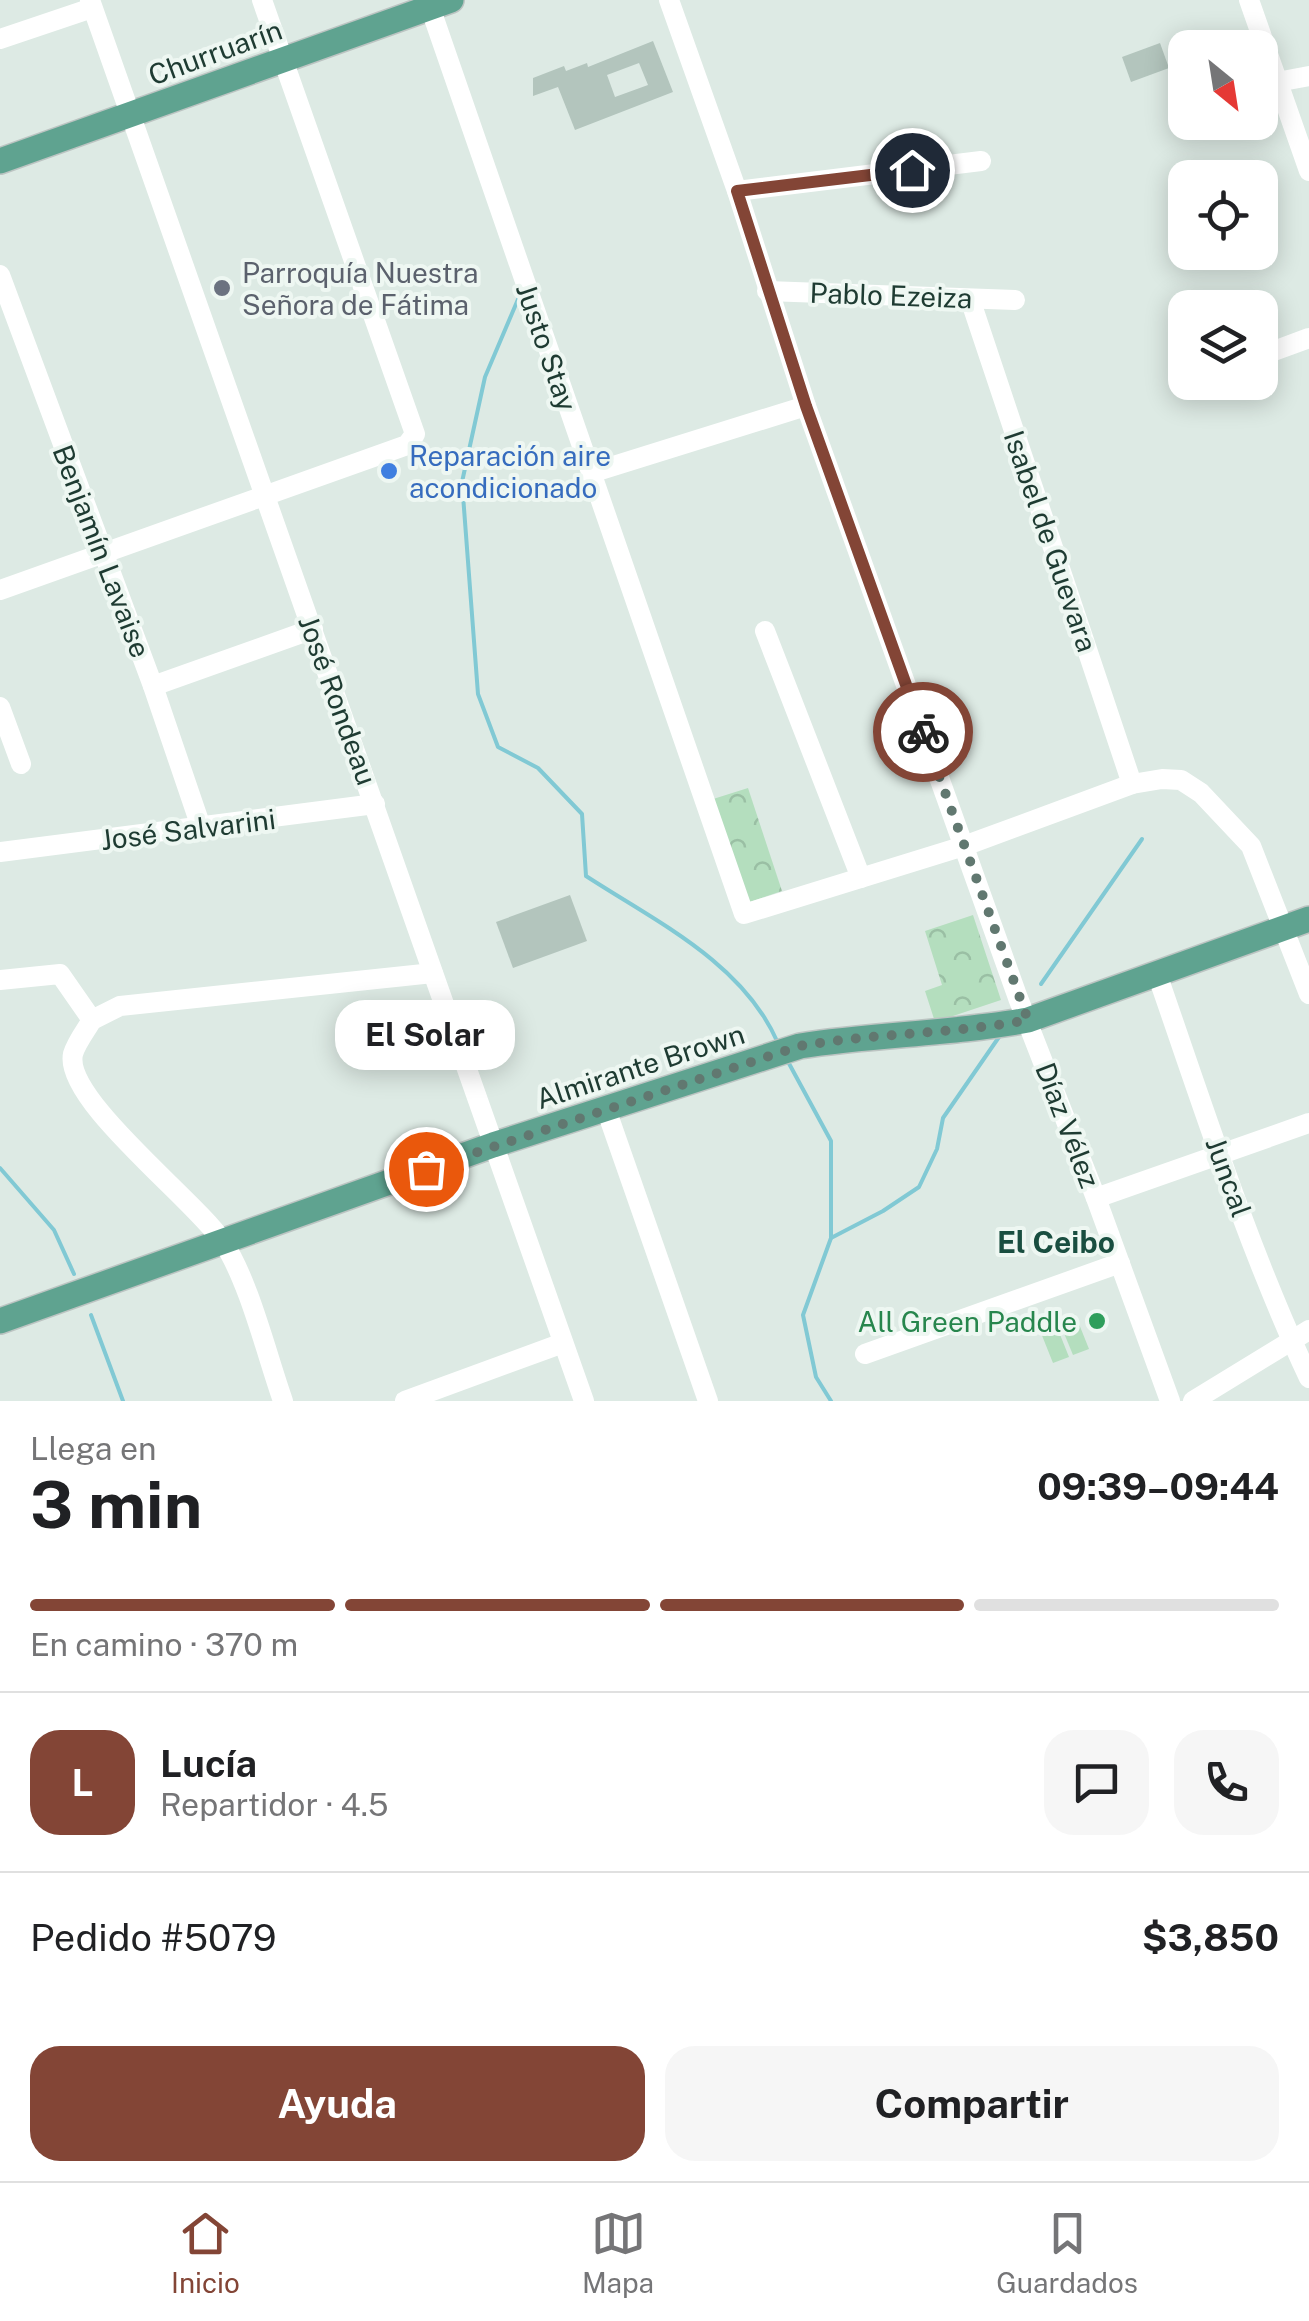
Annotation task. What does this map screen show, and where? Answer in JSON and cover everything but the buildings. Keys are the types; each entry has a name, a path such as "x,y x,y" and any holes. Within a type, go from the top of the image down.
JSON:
{"main road":[{"name":"Churruarín","path":"0,162 440,4"},
{"name":"Almirante Brown","path":"0,1321 493,1145 800,1046 1028,1020 1297,924"}],"street":[{"path":"0,590 407,444 414,434 262,0"},
{"name":"Díaz Vélez","path":"669,0 737,191 806,406 1170,1401"},
{"path":"1249,0 1259,30"},
{"path":"0,39 91,4"},
{"name":"José Rondeau","path":"91,4 584,1401"},
{"name":"Justo Stay","path":"440,4 591,472 744,914 861,878"},
{"path":"1278,82 1309,76"},
{"path":"1278,87 1309,171"},
{"path":"737,191 981,161"},
{"name":"Benjamín Lavaise","path":"0,275 202,828"},
{"name":"Pablo Ezeiza","path":"768,290 1016,300"},
{"name":"Isabel de Guevara","path":"970,299 1132,784"},
{"path":"1278,349 1309,338"},
{"path":"591,472 806,406"},
{"path":"153,686 312,629"},
{"path":"764,631 861,878 964,846 1132,784 1181,780 1201,793 1251,846 1297,924 1309,994"},
{"path":"0,709 21,764"},
{"name":"José Salvarini","path":"0,852 375,804"},
{"path":"283,1401 236,1265 222,1241 167,1179 92,1106 76,1080 73,1054 92,1020 120,1006 433,973"},
{"path":"0,980 60,974 92,1020"},
{"name":"Juncal","path":"1157,974 1220,1154 1300,1335 1309,1378"},
{"path":"606,1110 708,1401"},
{"path":"1096,1198 1309,1123"},
{"path":"865,1354 1120,1263"},
{"path":"1193,1401 1300,1335"},
{"path":"405,1401 563,1343"}],"green space":[{"path":"748,788 782,891 744,904 710,800"},
{"path":"973,915 1001,1000 935,1022 925,991 942,985 925,931"},
{"path":"1075,1314 1089,1349 1073,1355 1059,1321"},
{"path":"1055,1322 1069,1357 1053,1363 1039,1328"}],"waterway":[{"path":"519,297 485,377 462,482 478,694 498,747 538,768 582,814 586,876 668,927 719,966 762,1013 777,1041"},
{"path":"1041,984 1142,839"},
{"path":"831,1238 919,1187 937,1149 943,1118 999,1037"},
{"path":"786,1058 831,1141 831,1238 803,1315 816,1377 831,1401"},
{"path":"0,1168 54,1230 74,1274"},
{"path":"91,1315 123,1401"}],"way so far":[{"path":"426,1169 800,1046 1028,1020 923,732"}],"place":[{"name":"Parroquía Nuestra Señora de Fátima","path":"222,288"},
{"name":"Reparación aire acondicionado","path":"389,471"},
{"name":"El Solar","path":"426,1169"},
{"name":"All Green Paddle","path":"1097,1321"}],"district":[{"name":"El Ceibo","path":"1056,1242"}],"route":[{"path":"912,170 737,191 806,406 923,732"}]}
